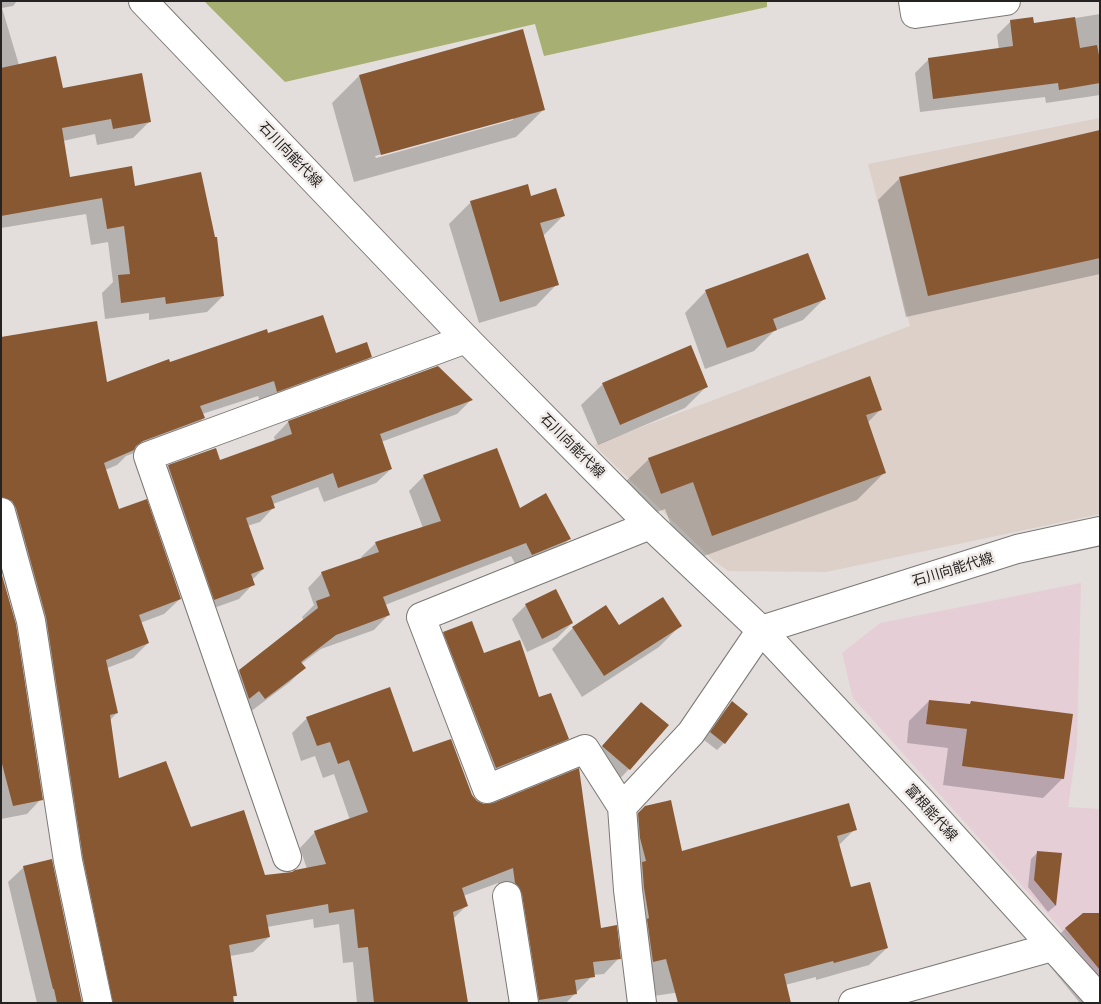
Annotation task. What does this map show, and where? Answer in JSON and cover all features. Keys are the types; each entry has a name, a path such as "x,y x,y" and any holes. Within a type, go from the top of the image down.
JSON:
{"street":[{"name":"石川向能代線","path":"144,1 466,339 650,525 761,630 1017,549 1100,531"},
{"path":"912,1 915,14 1006,1"},
{"path":"286,857 148,456 466,339"},
{"path":"1,512 30,621 68,861 98,1003"},
{"path":"642,1003 628,890 622,807 586,749 487,789 421,617 650,525"},
{"path":"622,807 691,733 761,630"},
{"name":"富根能代線","path":"761,630 920,800 1100,999"},
{"path":"507,896 524,1003"},
{"path":"853,1003 1052,947"}],"shaded area":[{"path":"1100,118 1100,514 826,572 728,571 713,560 594,445 910,326 868,164"},
{"path":"1081,583 1077,745 1068,807 1100,809 1100,978 1060,928 853,698 842,653 880,623"}],"green space":[{"path":"204,1 767,1 767,7 544,56 535,24 285,82"}],"building":[{"path":"1033,17 1034,23 1075,17 1080,48 1097,45 1100,60 1100,83 1059,90 1058,83 933,99 928,58 1013,46 1010,20"},
{"path":"523,29 545,110 381,155 359,75"},
{"path":"56,56 63,88 142,73 151,122 113,129 111,119 62,128 70,177 132,166 135,186 201,172 215,237 217,237 224,296 166,304 165,297 121,303 118,275 130,274 124,226 107,229 102,198 1,216 1,68"},
{"path":"1100,130 1100,258 928,296 899,177"},
{"path":"528,184 531,196 556,188 565,216 540,223 559,285 500,302 470,201"},
{"path":"808,253 826,299 773,319 777,330 727,348 705,290"},
{"path":"323,315 336,353 367,342 372,357 277,392 274,381 200,406 205,418 143,441 134,450 104,463 119,509 147,499 181,599 139,615 149,643 106,660 118,713 110,715 119,778 166,761 191,827 244,810 265,875 292,872 326,864 314,831 368,812 349,760 338,764 330,742 317,746 306,717 390,687 413,752 451,739 472,795 477,801 484,804 493,803 579,768 601,928 617,925 621,959 593,962 595,977 575,980 577,994 539,1000 522,894 515,883 513,868 462,888 468,906 453,912 468,1003 374,1003 368,947 358,948 354,909 329,913 328,904 266,915 270,937 229,945 237,996 233,996 234,1003 113,1003 83,858 46,617 16,508 12,501 1,497 1,337 97,321 107,382 169,359 170,362 267,329 268,333"},
{"path":"691,345 708,387 620,425 602,383"},
{"path":"438,366 473,400 380,434 392,469 338,488 333,473 271,496 275,508 246,518 264,569 251,574 255,585 214,600 168,465 216,448 220,460 292,434 288,421"},
{"path":"870,376 882,410 866,415 886,473 712,536 693,482 661,494 648,458"},
{"path":"497,448 520,508 546,493 571,539 532,555 526,543 383,597 390,615 336,635 301,662 306,668 265,699 259,691 249,699 239,670 318,608 316,601 330,596 321,572 379,552 375,542 441,521 423,475"},
{"path":"1,572 16,624 43,800 13,806 1,760"},
{"path":"556,589 573,623 542,639 525,604"},
{"path":"663,597 682,626 604,676 572,627 606,605 619,625"},
{"path":"472,621 484,653 520,640 539,697 551,693 569,739 496,768 443,632"},
{"path":"929,700 970,704 971,701 1073,714 1064,779 962,766 967,729 926,724"},
{"path":"732,701 748,714 725,744 710,732"},
{"path":"641,702 669,725 630,770 602,746"},
{"path":"671,800 682,851 849,803 857,830 837,836 851,887 870,882 888,948 784,974 791,1003 678,1003 666,959 653,962 642,862 646,861 640,838 638,813 645,806"},
{"path":"1037,851 1062,853 1056,906 1034,880"},
{"path":"52,859 82,1003 57,1003 23,866"},
{"path":"1083,913 1100,913 1100,970 1065,928"}]}
